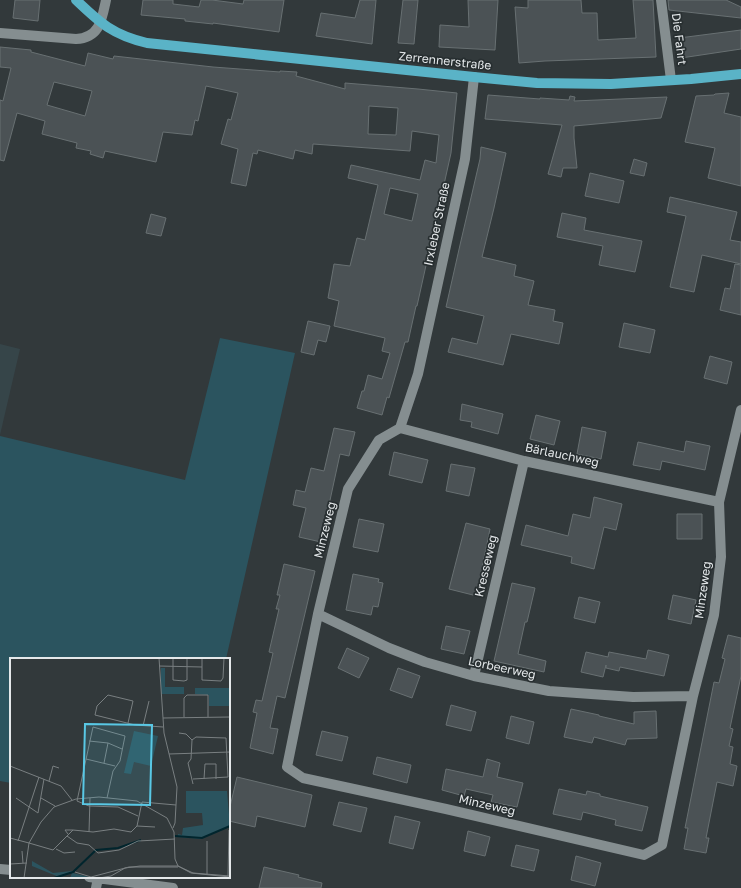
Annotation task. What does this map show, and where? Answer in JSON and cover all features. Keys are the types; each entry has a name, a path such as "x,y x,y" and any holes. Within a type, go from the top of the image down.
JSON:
{"main road":[{"name":"Zerrennerstraße","path":"76,0 101,23 129,38 147,43 537,83 611,84 741,74"}],"street":[{"path":"0,32 79,39 86,38 92,35 101,23 106,0"},
{"name":"Die Fahrt","path":"661,0 671,80"},
{"name":"Irxleber Straße","path":"400,428 418,374 465,159 474,77"},
{"name":"Minzeweg","path":"400,428 379,440 348,489 318,614 287,766 303,778 644,855 662,845 693,696 714,615 721,557 719,502 741,410"},
{"name":"Bärlauchweg","path":"400,428 524,461 719,502"},
{"name":"Kresseweg","path":"474,676 524,461"},
{"name":"Lorbeerweg","path":"318,614 389,648 425,662 474,676 549,691 633,697 693,696"},
{"path":"0,869 10,870"},
{"path":"94,881 173,888"}],"shaded area":[{"path":"220,338 295,353 226,658 10,658 10,783 0,781 0,436 185,480"},
{"path":"0,344 20,349 0,435"}],"building":[{"path":"15,0 40,0 38,21 13,18"},
{"path":"143,0 173,0 173,4 199,7 201,0 243,4 244,0 284,0 279,32 213,23 185,21 185,19 141,15"},
{"path":"360,0 376,0 372,44 316,36 321,13 355,18"},
{"path":"403,0 418,0 414,44 398,43"},
{"path":"468,0 498,0 495,50 439,47 440,25 469,27"},
{"path":"528,0 581,0 582,13 597,13 598,40 636,38 633,0 653,0 656,57 519,63 515,7 528,8"},
{"path":"668,0 726,0 741,7 741,18 669,10"},
{"path":"741,30 741,49 681,58 679,38"},
{"path":"0,47 31,50 31,52 85,66 88,53 113,59 114,56 213,67 297,72 296,76 345,89 345,83 457,93 451,153 417,306 408,342 405,342 389,398 387,397 382,415 357,408 362,391 364,391 368,375 382,379 390,353 382,351 385,338 334,326 339,301 328,298 334,264 350,266 357,238 365,240 378,185 348,178 351,165 420,180 425,160 436,163 439,135 412,131 410,151 313,144 312,154 295,150 293,159 258,150 257,154 253,153 246,186 231,183 238,149 221,144 228,119 231,120 238,93 206,86 198,121 195,120 192,135 163,132 156,162 105,151 103,158 90,154 91,151 76,148 77,143 42,134 45,121 17,113 4,161 0,160 0,100 3,101 11,68 0,67","holes":["54,82 92,91 85,116 47,105","369,106 398,108 396,135 368,134","390,188 418,194 412,221 384,214"]},
{"path":"729,93 724,113 741,117 741,186 708,178 715,148 685,142 696,96"},
{"path":"488,95 569,100 570,96 575,97 574,101 667,97 661,118 574,126 577,168 563,168 561,177 548,174 562,125 485,119"},
{"path":"481,147 506,153 482,257 516,265 514,276 534,281 528,305 555,310 553,321 563,323 559,344 511,334 503,365 448,352 452,338 477,344 484,316 446,307 480,159"},
{"path":"634,159 647,163 644,176 630,173"},
{"path":"590,173 624,181 619,203 585,196"},
{"path":"670,197 737,212 730,240 741,242 741,264 702,255 694,292 670,287 686,216 667,212"},
{"path":"562,213 586,218 584,230 642,241 635,272 599,265 603,246 557,237"},
{"path":"151,214 166,218 161,236 146,233"},
{"path":"735,264 741,265 741,315 720,310 725,288 730,289"},
{"path":"308,321 330,326 326,342 318,340 314,355 301,352"},
{"path":"624,323 655,330 650,353 619,347"},
{"path":"710,356 732,362 727,384 704,378"},
{"path":"462,404 503,414 498,434 471,427 472,422 460,420"},
{"path":"536,415 560,421 554,445 530,439"},
{"path":"582,427 606,432 601,459 577,454"},
{"path":"334,428 355,432 349,456 340,454 321,542 299,537 306,508 293,505 296,490 305,492 311,468 324,471"},
{"path":"686,441 710,446 705,470 662,461 660,470 633,465 638,442 684,452"},
{"path":"394,452 428,460 422,483 389,475"},
{"path":"451,464 475,468 469,496 446,491"},
{"path":"594,497 622,504 616,530 604,527 594,569 571,563 572,557 521,545 526,525 568,536 573,514 590,518"},
{"path":"677,514 702,514 702,539 677,539"},
{"path":"359,519 384,524 378,552 353,547"},
{"path":"466,523 490,529 482,568 484,568 477,596 449,589"},
{"path":"284,564 315,571 285,698 277,696 270,728 278,729 273,754 250,748 257,713 253,712 256,700 262,701 273,653 269,652 279,609 276,609 280,595 277,595"},
{"path":"353,574 379,579 378,582 383,583 378,607 373,606 371,615 346,610"},
{"path":"512,583 535,588 527,622 525,622 518,654 546,661 544,672 494,661"},
{"path":"673,595 696,600 691,624 668,619"},
{"path":"579,597 600,602 595,623 574,618"},
{"path":"446,626 470,631 464,654 441,649"},
{"path":"728,635 741,638 741,676 730,728 733,729 729,746 733,747 730,764 737,766 733,786 717,782 706,838 709,838 706,853 684,849 688,828 685,828 714,682 719,683 725,659 722,658"},
{"path":"347,648 369,658 359,678 338,668"},
{"path":"648,650 669,655 664,676 620,667 619,671 606,668 606,665 603,677 581,672 586,652 608,657 609,652 646,659"},
{"path":"398,668 420,676 412,698 390,690"},
{"path":"451,705 476,712 471,731 446,725"},
{"path":"571,709 634,724 634,712 656,711 657,738 627,739 625,745 594,737 592,743 564,737"},
{"path":"511,716 534,722 529,744 506,738"},
{"path":"322,731 348,737 342,761 316,755"},
{"path":"377,757 411,765 407,783 373,774"},
{"path":"487,759 500,763 497,777 523,783 517,807 491,802 493,795 466,789 464,796 442,790 446,769 483,777"},
{"path":"237,777 312,795 305,827 257,816 255,827 230,821 230,807"},
{"path":"559,789 586,795 587,791 600,794 600,796 648,807 642,831 615,825 616,820 583,812 581,820 553,814"},
{"path":"339,802 367,808 361,832 333,825"},
{"path":"395,816 420,822 413,849 389,843"},
{"path":"468,831 490,837 485,856 464,851"},
{"path":"516,845 539,850 534,871 511,866"},
{"path":"576,856 601,863 595,886 571,880"},
{"path":"264,867 299,875 298,877 322,883 321,888 259,888"}]}
